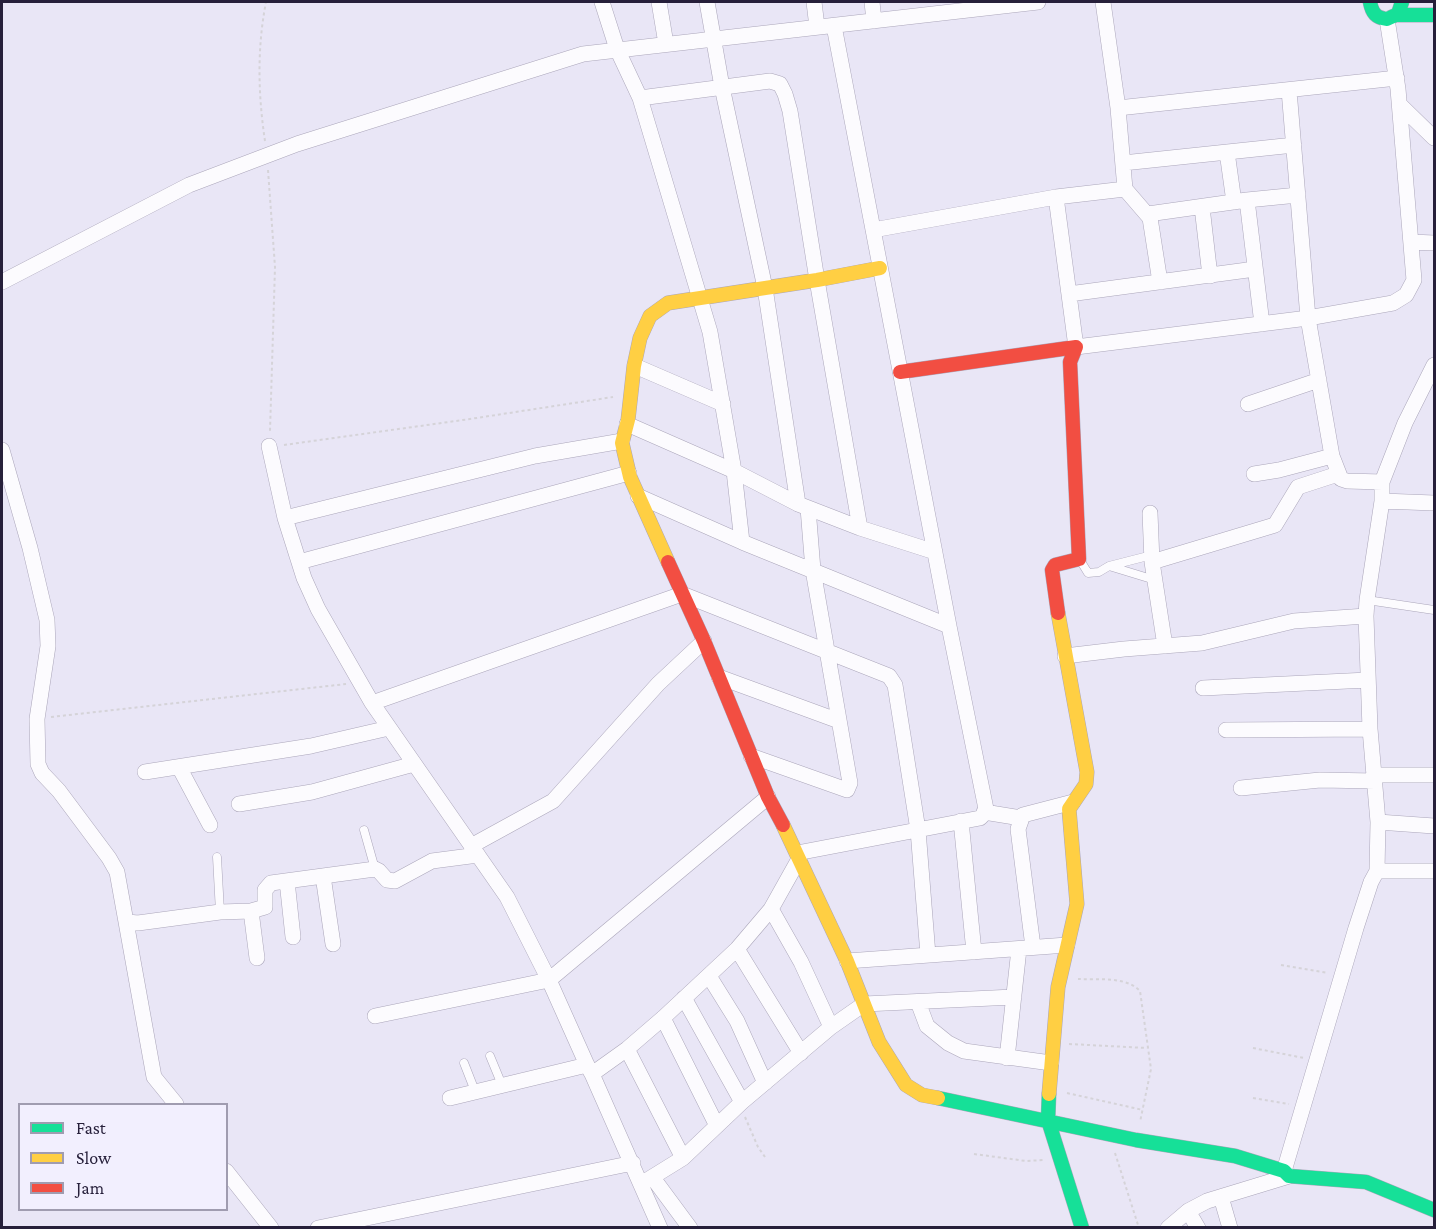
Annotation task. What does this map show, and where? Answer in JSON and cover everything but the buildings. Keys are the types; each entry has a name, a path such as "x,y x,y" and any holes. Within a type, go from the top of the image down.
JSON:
{"street":[{"path":"602,2 618,49 640,98 710,332 734,471 742,542"},
{"path":"659,2 666,44"},
{"path":"707,2 722,87 765,288 850,783 847,790 751,756"},
{"path":"814,2 818,27"},
{"path":"872,2 874,21"},
{"path":"2,282 189,185 267,155 583,54 1038,2"},
{"path":"1103,2 1118,108 1125,189 1148,214 1160,282"},
{"path":"1354,2 1370,5 1377,17 1431,6"},
{"path":"900,372 1308,318 1393,303 1406,295 1414,280 1397,78 1395,12"},
{"path":"798,856 980,818 986,809 834,26"},
{"path":"1118,108 1397,78"},
{"path":"640,98 770,81 780,84 790,111 860,528"},
{"path":"1289,90 1308,318 1332,456 1341,479 1382,482"},
{"path":"1400,105 1434,138"},
{"path":"1123,163 1294,145"},
{"path":"1227,152 1241,201 1255,269 1262,324"},
{"path":"873,230 1056,198 1125,189"},
{"path":"1148,214 1298,195"},
{"path":"1056,198 1076,347 1070,362 1079,559 1055,565 1052,570 1065,656 1087,772 1086,784 1069,809 1077,904 1060,978 1052,1044 1048,1119 1082,1227"},
{"path":"1202,207 1210,276"},
{"path":"1411,242 1434,243"},
{"path":"880,268 669,303 650,315 644,328 635,366 627,424 622,441 629,473 638,496 704,641 768,797 847,961 879,1042 906,1084 914,1092 922,1095 1048,1119 1136,1140 1224,1154 1286,1174 1366,1182 1434,1210"},
{"path":"1069,294 1255,269"},
{"path":"1286,1174 1341,975 1371,882 1377,871 1378,822 1370,729 1367,608 1382,501 1382,482 1405,423 1425,398 1434,365"},
{"path":"635,366 723,404"},
{"path":"1248,404 1319,380"},
{"path":"627,424 734,471 803,506 860,528 935,552"},
{"path":"285,518 535,456 622,441"},
{"path":"270,446 285,518 304,578 318,609 372,703 507,897 549,980 633,1163 690,1227"},
{"path":"2,450 30,548 47,621 48,646 37,719 38,764 42,773 59,791 117,872 154,1077 174,1103"},
{"path":"1254,474 1332,456"},
{"path":"299,562 629,473"},
{"path":"1152,558 1275,525 1298,487 1338,474"},
{"path":"638,496 742,542 949,626"},
{"path":"1382,501 1434,503"},
{"path":"1150,513 1152,558 1165,646"},
{"path":"372,703 682,594 889,676 895,685 918,830 928,955"},
{"path":"1065,656 1202,643 1294,621 1367,608"},
{"path":"127,922 138,923 220,912 251,911 265,907 265,890 272,883 375,868 387,880 395,881 432,861 475,851 553,801 658,684 704,641"},
{"path":"719,677 839,721"},
{"path":"1203,688 1368,680"},
{"path":"145,772 311,746 389,728"},
{"path":"1226,730 1370,729"},
{"path":"239,804 312,792 414,764"},
{"path":"179,766 210,825"},
{"path":"1241,788 1320,780 1434,775"},
{"path":"375,1017 549,980 768,797"},
{"path":"1007,1058 1014,997 1026,948 1018,830 1021,818 1023,815 1073,802"},
{"path":"984,812 1021,818"},
{"path":"961,821 974,952"},
{"path":"1378,822 1434,826"},
{"path":"450,1098 502,1085 589,1070 627,1049 710,976 737,949 771,909 798,856"},
{"path":"1377,871 1434,871"},
{"path":"323,876 333,944"},
{"path":"287,881 293,937"},
{"path":"771,909 801,962 831,1027"},
{"path":"251,911 257,958"},
{"path":"847,961 1067,945"},
{"path":"737,949 801,1053"},
{"path":"710,976 737,1021 765,1083"},
{"path":"647,1181 683,1158 742,1102 831,1027 864,1004 1014,997"},
{"path":"684,998 742,1102"},
{"path":"918,1002 927,1026 948,1043 964,1051 1051,1063"},
{"path":"663,1018 717,1126"},
{"path":"627,1049 683,1158"},
{"path":"318,1227 633,1163"},
{"path":"228,1173 271,1227"},
{"path":"1168,1227 1188,1211 1207,1201 1286,1174"},
{"path":"647,1181 660,1227"},
{"path":"1221,1197 1230,1227"},
{"path":"1188,1211 1198,1227"}],"lane":[{"path":"1079,559 1088,573 1099,572 1109,566 1152,558"},
{"path":"1109,566 1155,580"},
{"path":"1367,608 1434,610"},
{"path":"364,830 375,868"},
{"path":"217,857 220,912"},
{"path":"490,1056 502,1085"},
{"path":"464,1063 475,1091"}],"path":[{"path":"266,2 260,31 260,97 267,155 275,267 270,446 631,394"},
{"path":"37,719 361,682"},
{"path":"1281,965 1341,975"},
{"path":"1060,978 1123,981 1134,985 1140,991 1151,1069 1136,1140"},
{"path":"1052,1044 1147,1048"},
{"path":"1253,1048 1316,1061"},
{"path":"1049,1089 1143,1110"},
{"path":"1253,1098 1303,1107"},
{"path":"742,1102 750,1131 765,1157"},
{"path":"1108,1133 1139,1227"},
{"path":"974,1154 1026,1161 1061,1160"}],"traffic: fast":[{"path":"1370,2 1375,14 1387,19 1398,14 1402,2"},
{"path":"1397,15 1434,15"},
{"path":"1049,1094 1048,1120 1082,1228"},
{"path":"938,1098 1136,1140 1235,1156 1284,1171 1289,1176 1366,1182 1434,1210"}],"traffic: slow":[{"path":"668,562 630,477 622,443 628,420 634,366 640,338 650,316 668,303 880,268"},
{"path":"1049,1094 1058,987 1077,904 1069,809 1086,784 1087,772 1058,613"},
{"path":"783,825 847,961 879,1042 906,1085 922,1095 938,1098"}],"traffic: jam":[{"path":"900,372 1076,347 1070,362 1079,559 1055,565 1052,570 1058,613"},
{"path":"668,562 704,641 768,797 783,825"}]}
